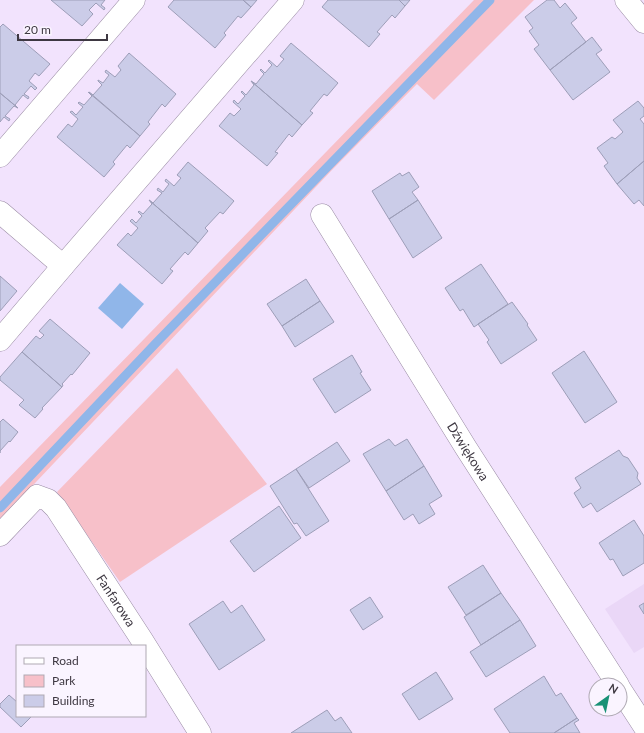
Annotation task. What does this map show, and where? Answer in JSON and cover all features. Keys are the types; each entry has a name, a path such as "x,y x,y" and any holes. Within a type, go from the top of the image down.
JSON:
{"street":[{"path":"0,156 134,0"},
{"path":"0,340 293,0"},
{"path":"626,0 644,22"},
{"path":"0,212 63,266"},
{"name":"Dźwiękowa","path":"322,215 466,448 613,677"},
{"name":"Fanfarowa","path":"0,535 37,496 48,500 67,523 144,645"},
{"name":"Fanfarowa","path":"146,648 200,733"},
{"path":"628,701 644,726"}],"shaded area":[{"path":"644,584 644,647 634,653 605,609"}],"green space":[{"path":"474,0 534,0 434,100 417,84 331,171 0,520 0,487"},
{"path":"177,368 267,484 120,582 57,492"}],"water":[{"path":"120,283 144,304 122,329 98,308"}],"building":[{"path":"51,0 105,0 101,5 105,8 104,10 96,3 89,10 93,14 82,26"},
{"path":"174,0 243,0 251,7 241,18 238,16 224,33 226,35 215,48 168,7"},
{"path":"243,0 257,0 251,7"},
{"path":"328,0 399,0 405,6 395,18 392,15 377,32 380,34 369,47 322,7"},
{"path":"399,0 410,0 405,6"},
{"path":"547,0 554,0 560,8 565,3 577,18 571,23 586,42 550,70 534,49 539,45 529,31 533,28 525,17"},
{"path":"3,24 50,64 39,76 35,73 29,81 37,88 35,90 31,86 24,94 29,97 28,99 23,95 15,105 18,108 0,93 0,27"},
{"path":"592,37 602,50 596,54 610,72 573,100 550,70"},
{"path":"291,43 338,83 327,96 324,94 310,111 313,113 302,125 251,81 256,84 264,74 260,70 261,69 265,73 272,65 268,61 269,60 277,67 284,59 280,56"},
{"path":"129,53 176,94 165,107 162,104 148,122 150,124 140,136 89,92 93,95 102,85 98,80 103,83 109,75 105,72 106,70 115,77 121,70 118,66"},
{"path":"251,81 302,125 292,137 289,134 275,152 278,153 267,166 219,126 230,113 234,116 241,109 233,102 234,100 238,104 245,96 241,92 242,91 246,95 254,85"},
{"path":"88,92 140,136 130,148 127,145 113,162 115,164 104,177 57,137 68,124 72,127 78,119 70,112 72,111 76,115 83,107 78,103 79,102 84,105 92,96"},
{"path":"0,93 18,108 14,106 5,116 10,119 9,121 4,117 0,122"},
{"path":"638,101 644,108 644,116 640,119 644,124 644,161 617,184 604,166 608,163 597,148 612,137 615,139 623,132 613,120"},
{"path":"644,161 644,206 639,200 634,204 617,184"},
{"path":"188,162 234,201 223,214 220,212 205,228 208,231 198,243 149,200 153,203 162,193 157,190 158,188 163,192 169,184 165,181 166,179 174,186 181,178 177,175"},
{"path":"409,172 419,187 412,192 418,200 389,219 372,191 400,173 402,176"},
{"path":"149,200 198,243 188,255 185,252 170,269 173,271 162,284 117,245 128,233 131,236 138,228 130,221 132,219 136,223 142,216 138,212 139,211 143,214 152,204"},
{"path":"418,200 442,238 413,258 389,219"},
{"path":"481,264 508,304 474,327 463,309 460,311 445,288"},
{"path":"0,276 17,291 0,311"},
{"path":"306,279 320,301 282,326 267,304"},
{"path":"320,301 334,322 295,347 282,326"},
{"path":"512,302 528,324 527,325 537,340 501,364 487,342 489,340 478,324"},
{"path":"50,319 90,353 72,375 71,374 62,384 62,387 22,352 36,336 40,339 44,335 39,331"},
{"path":"584,351 617,402 585,423 552,373"},
{"path":"22,352 62,387 42,408 43,409 35,418 19,405 24,400 0,380 0,377"},
{"path":"352,355 362,372 360,373 371,390 335,413 313,379"},
{"path":"3,419 18,432 0,451 0,422"},
{"path":"389,439 395,446 407,439 424,466 386,491 363,454"},
{"path":"337,442 350,461 309,488 296,469"},
{"path":"619,450 623,456 628,458 638,473 637,478 641,484 597,512 591,503 583,508 574,493 581,488 575,478"},
{"path":"424,466 442,496 429,504 435,514 419,524 413,514 404,520 386,491"},
{"path":"296,469 329,521 306,536 297,523 294,524 270,486"},
{"path":"279,506 301,538 254,572 230,541"},
{"path":"634,520 644,536 644,563 623,576 613,559 610,560 599,543"},
{"path":"483,565 501,593 466,615 448,587"},
{"path":"501,593 520,620 481,645 464,617"},
{"path":"370,597 383,617 363,630 350,610"},
{"path":"223,601 231,613 242,605 265,640 219,670 189,624"},
{"path":"644,603 644,614 639,606"},
{"path":"520,620 536,646 486,677 470,652"},
{"path":"436,672 453,699 419,720 402,694"},
{"path":"544,676 556,696 561,693 577,718 554,733 510,733 494,709"},
{"path":"9,695 16,701 16,717 31,717 21,727 0,707 0,704"},
{"path":"327,710 335,721 341,717 352,733 291,733"},
{"path":"577,718 579,720 574,723 580,733 554,733"}],"waterway":[{"path":"0,508 156,343 490,0"}]}
